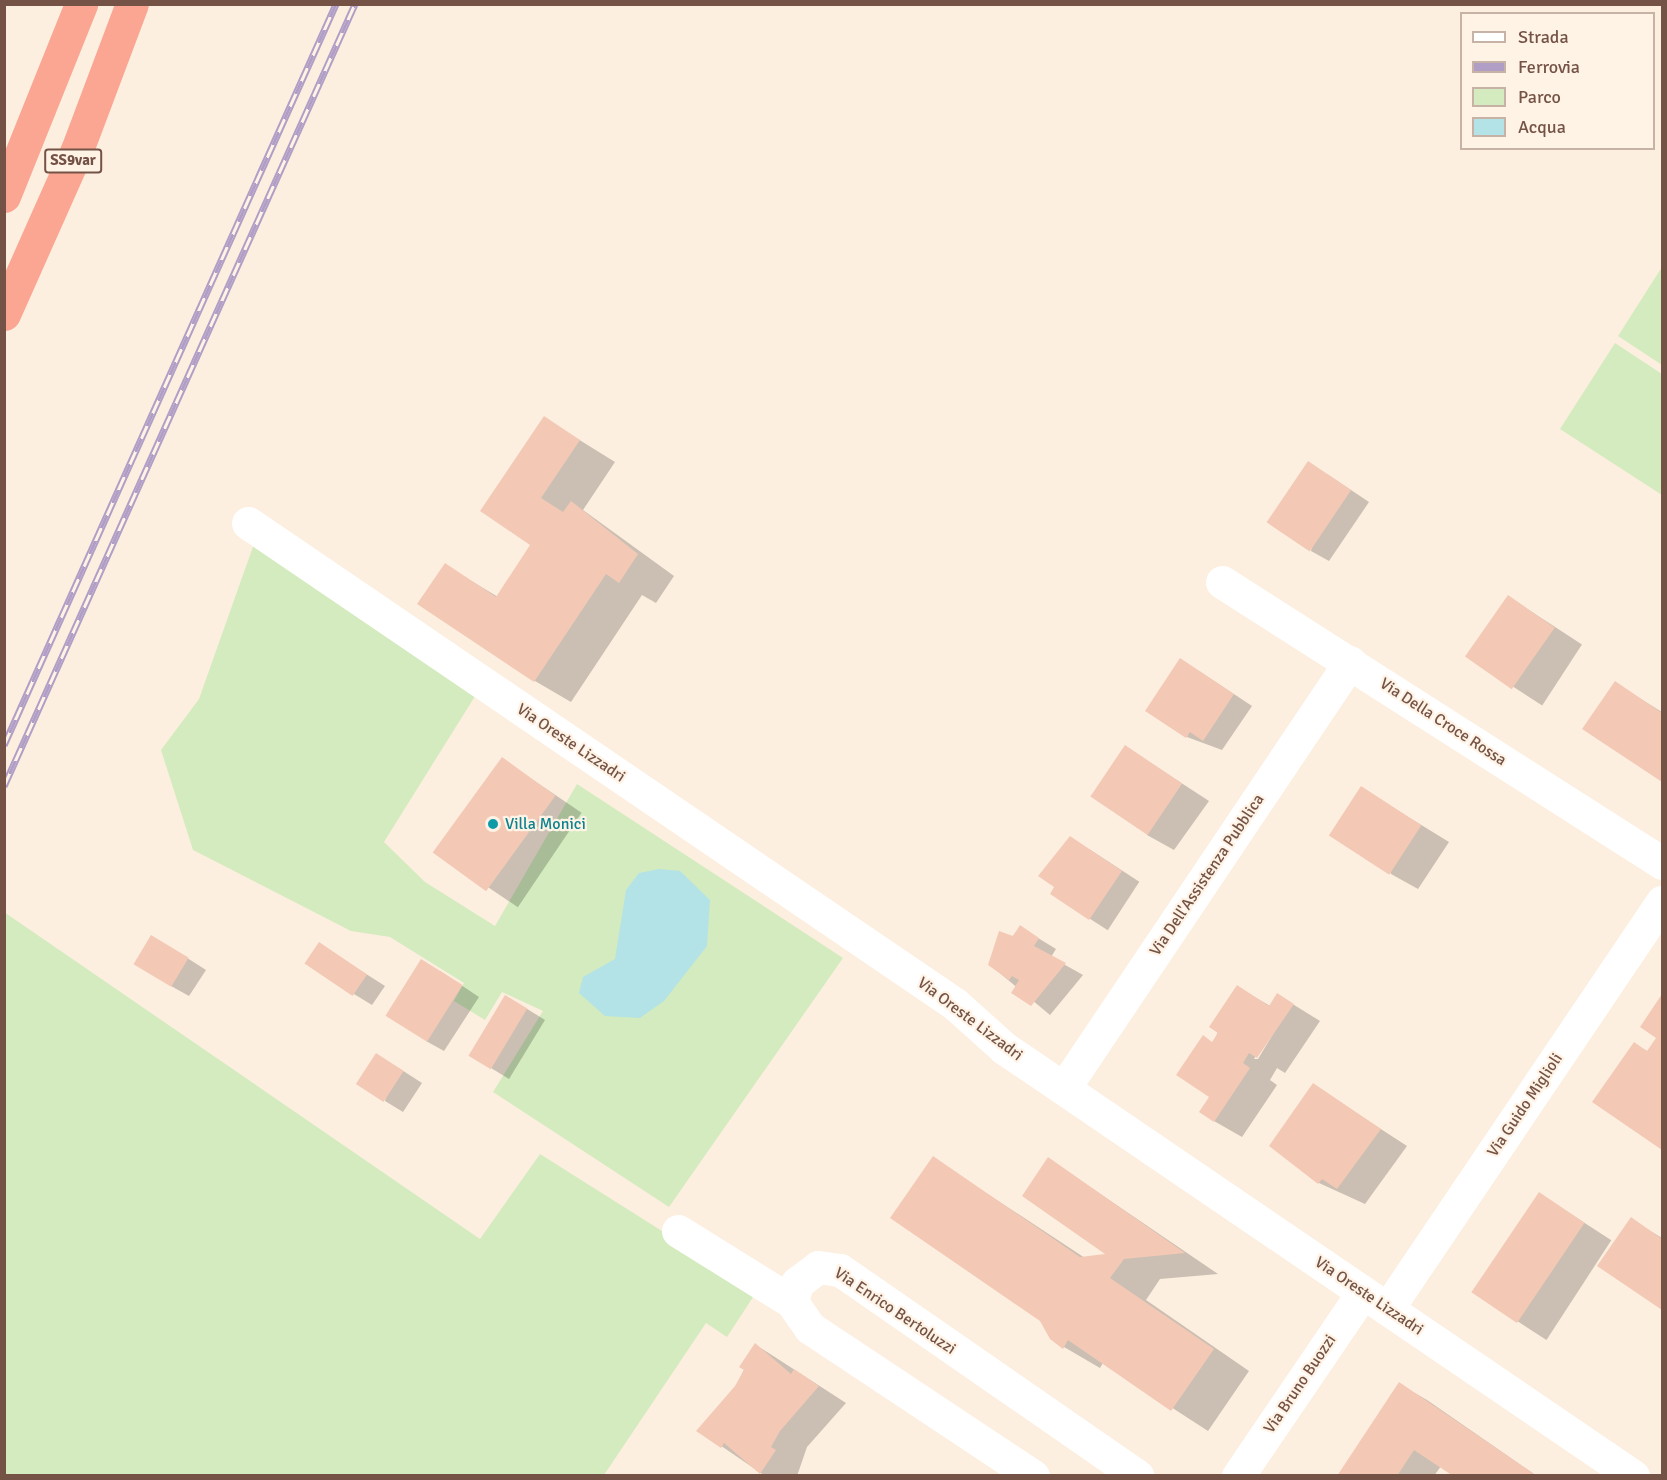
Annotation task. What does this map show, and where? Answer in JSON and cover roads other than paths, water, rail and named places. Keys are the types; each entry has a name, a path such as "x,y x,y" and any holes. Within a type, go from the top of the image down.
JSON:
{"highway":[{"name":"SS9var","path":"4,196 81,4"},
{"name":"SS9var","path":"4,314 77,150 132,4"}],"street":[{"name":"Via Oreste Lizzadri","path":"248,523 955,1004 998,1043 1633,1476"},
{"name":"Via Della Croce Rossa","path":"1222,582 1662,863"},
{"name":"Via Dell'Assistenza Pubblica","path":"1064,1088 1350,662"},
{"name":"Via Guido Miglioli","path":"1376,1300 1662,902"},
{"path":"678,1231 792,1302 810,1328 1033,1476"},
{"name":"Via Enrico Bertoluzzi","path":"792,1302 805,1273 818,1267 840,1270 1138,1476"},
{"name":"Via Bruno Buozzi","path":"1238,1476 1376,1300"}],"water":[{"path":"659,869 680,871 710,900 707,946 664,1001 640,1018 605,1016 579,993 583,977 615,959 626,890 639,873"}],"railway":[{"path":"4,745 336,4"},
{"path":"4,786 355,4"}],"place":[{"name":"Villa Monici","path":"493,824"}]}
